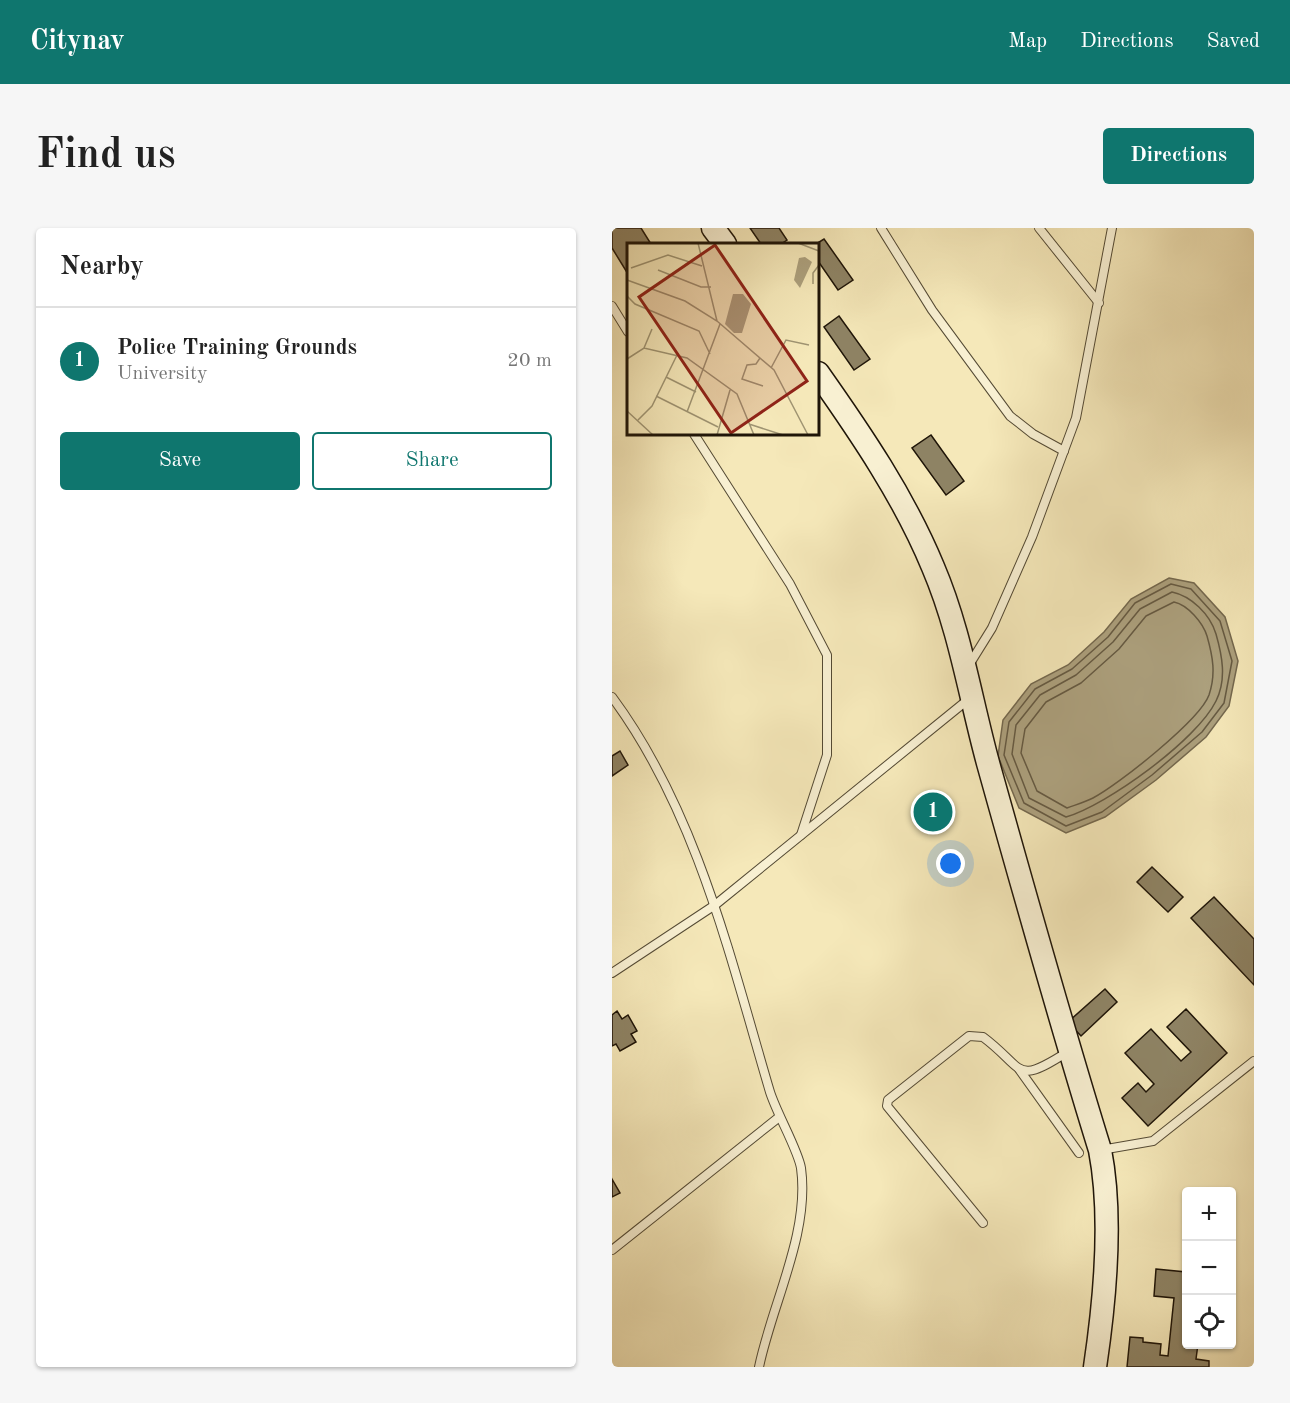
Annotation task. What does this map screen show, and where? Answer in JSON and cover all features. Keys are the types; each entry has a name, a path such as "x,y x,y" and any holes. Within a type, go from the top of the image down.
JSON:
{"street":[{"path":"713,228 724,243"},
{"path":"819,374 861,434 913,523 946,602 966,670 986,754 1070,1050 1089,1152 1105,1176 1106,1208 1099,1338 1095,1367"}],"lane":[{"path":"881,228 932,310 1010,416 1033,434 1064,451"},
{"path":"1039,228 1099,303"},
{"path":"966,670 992,627 1032,537 1076,418 1112,228"},
{"path":"612,306 627,330"},
{"path":"695,435 790,584 826,655 827,754 800,835"},
{"path":"612,973 715,905 973,696"},
{"path":"613,701 657,766 715,905 778,1118 801,1167 799,1229 759,1367"},
{"path":"983,1223 887,1103 893,1094 969,1036 983,1036 1019,1069 1089,1152 1153,1141 1254,1061"},
{"path":"1019,1069 1039,1070 1070,1050"},
{"path":"612,1250 778,1118"}],"water":[{"path":"1169,578 1194,583 1225,617 1238,661 1229,706 1206,737 1156,780 1105,817 1066,833 1019,808 998,756 1003,720 1031,684 1068,665 1104,632 1131,599"}],"building":[{"path":"612,228 641,228 650,243 627,243 627,272 612,248"},
{"path":"750,228 779,228 787,240 782,243 760,243"},
{"path":"824,239 853,280 838,290 819,262 818,243"},
{"path":"839,316 870,359 854,370 824,327"},
{"path":"931,435 964,481 946,495 912,448"},
{"path":"620,751 628,765 612,776 612,756"},
{"path":"1152,867 1183,897 1168,912 1137,882"},
{"path":"1214,897 1254,939 1254,985 1191,918"},
{"path":"1105,989 1117,1002 1081,1036 1068,1022"},
{"path":"1186,1009 1227,1053 1148,1126 1122,1098 1138,1083 1146,1092 1154,1084 1125,1053 1151,1029 1181,1061 1191,1052 1167,1027"},
{"path":"617,1011 622,1019 628,1015 637,1031 631,1034 636,1042 620,1051 616,1044 612,1046 612,1015"},
{"path":"612,1179 620,1193 612,1197"},
{"path":"1156,1269 1182,1272 1182,1349 1197,1349 1196,1359 1209,1361 1209,1367 1127,1367 1130,1337 1143,1338 1143,1342 1161,1344 1160,1355 1168,1356 1174,1298 1154,1296"}],"place":[{"name":"Police Training Grounds","path":"933,812"}]}
